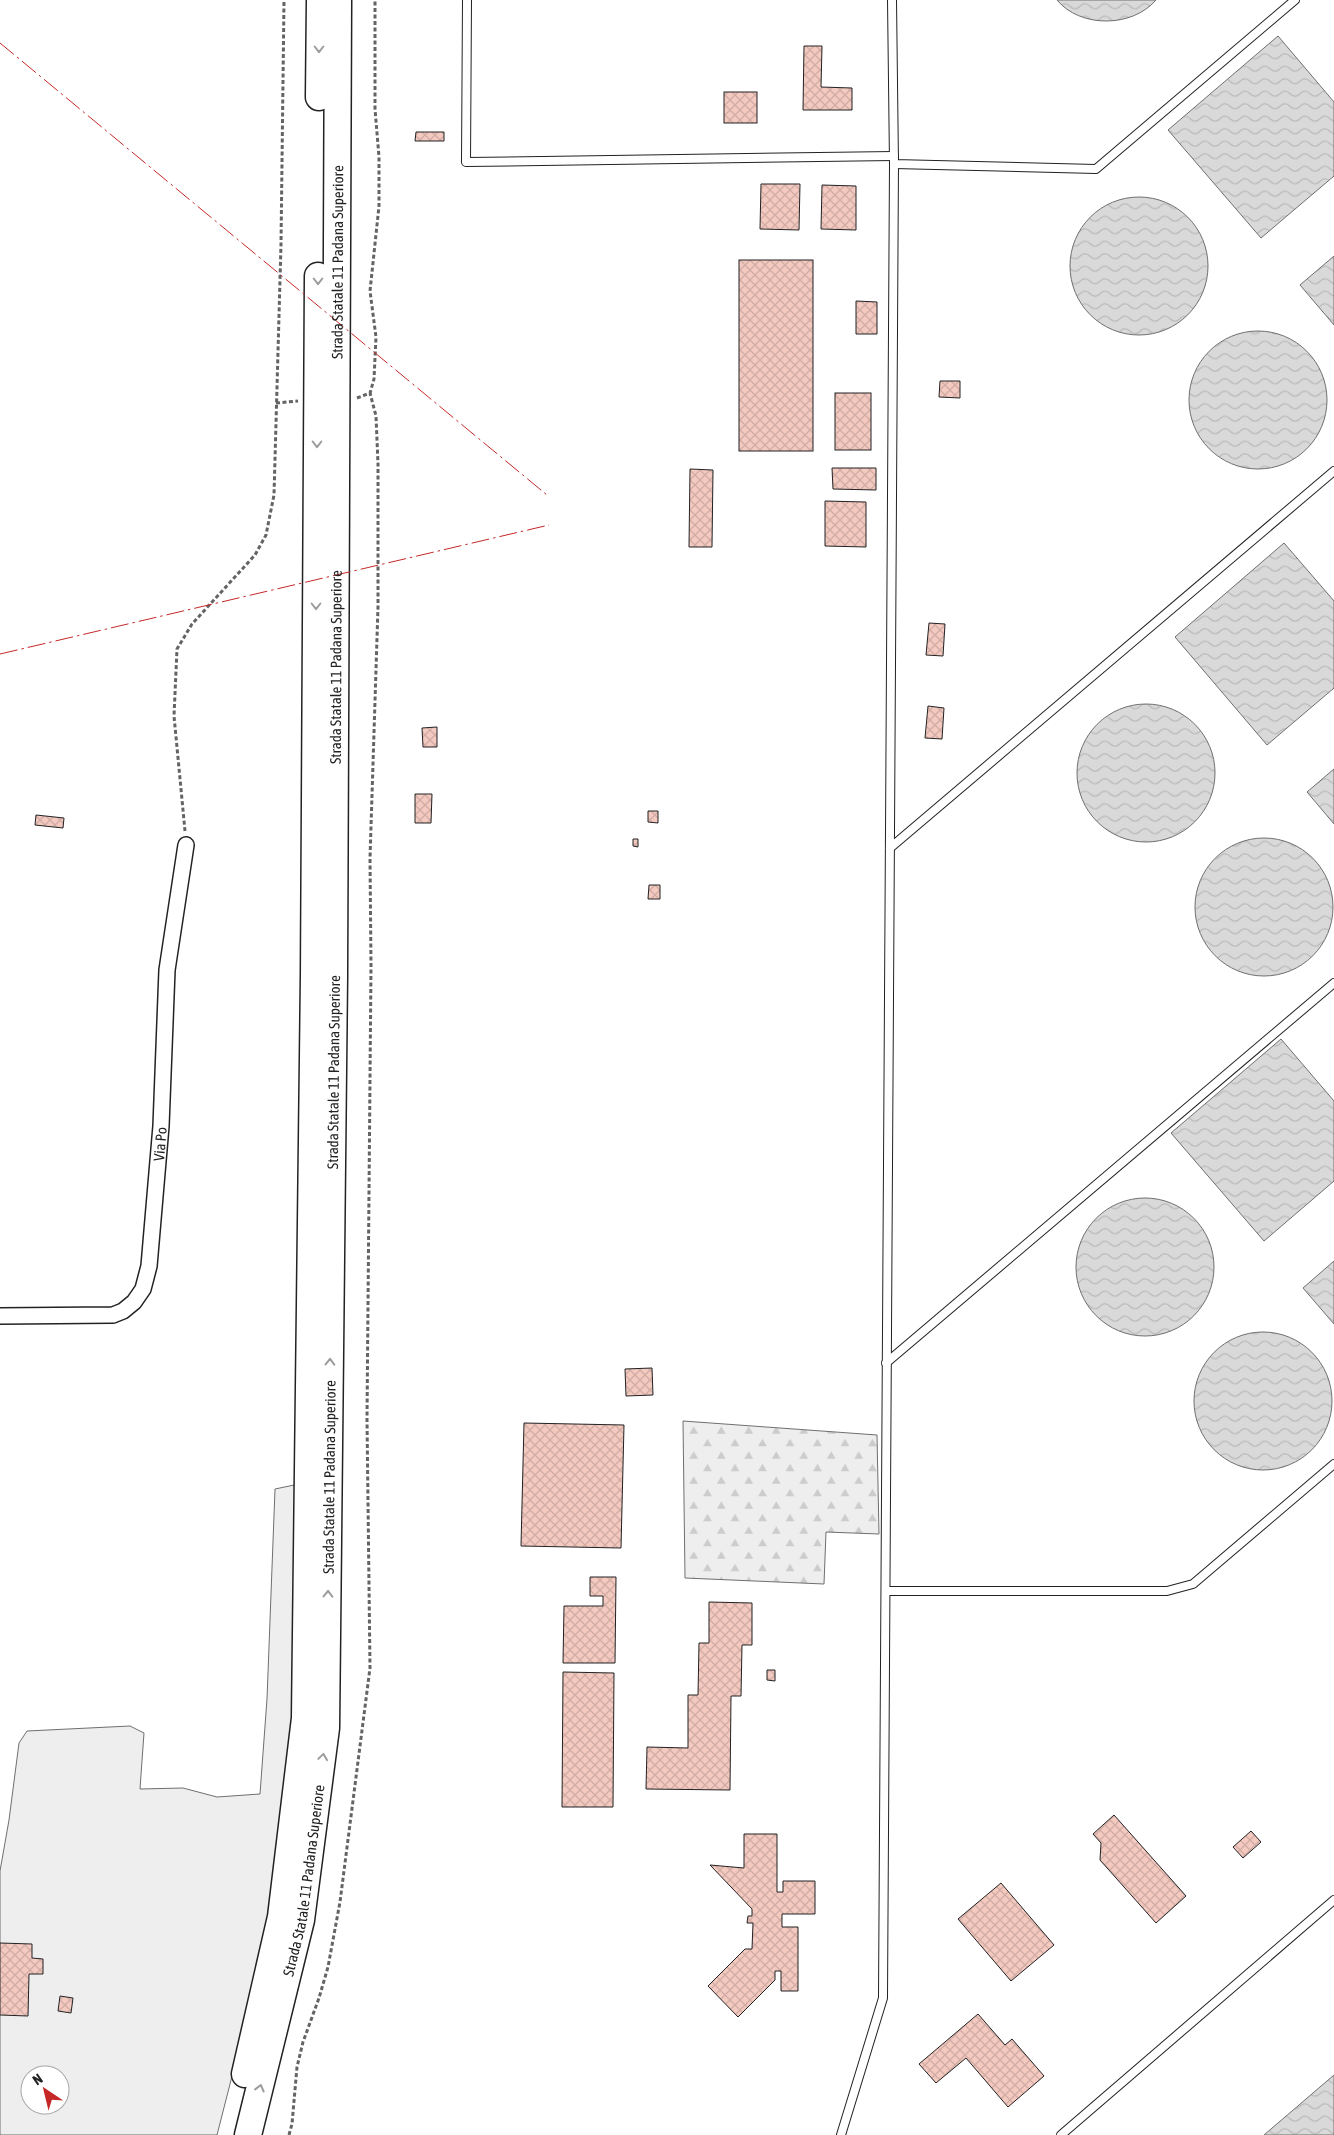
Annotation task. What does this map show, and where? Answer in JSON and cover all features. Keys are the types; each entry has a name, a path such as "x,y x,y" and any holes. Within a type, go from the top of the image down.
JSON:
{"highway":[{"name":"Strada Statale 11 Padana Superiore","path":"230,2135 281,1917 305,1718 314,965 320,0"},
{"name":"Strada Statale 11 Padana Superiore","path":"248,2135 301,1920 326,1728 334,966 338,0"}],"street":[{"name":"Via Po","path":"0,1316 113,1315 123,1311 134,1302 143,1289 149,1266 161,1126 167,970 186,845"}],"lane":[{"path":"467,0 466,162 894,160 1096,169 1295,0"},
{"path":"841,2135 882,1998 894,160 892,0"},
{"path":"890,848 1334,471"},
{"path":"886,1363 1334,983"},
{"path":"886,1591 1167,1591 1193,1584 1334,1464"},
{"path":"1061,2135 1334,1900"}],"path":[{"path":"186,845 174,716 176,649 192,624 255,555 266,535 274,495 281,244 284,0"},
{"path":"289,2135 292,2124 297,2067 328,1967 340,1902 370,1668 367,1419 371,996 370,858 378,607 378,464 376,416 370,394 374,379 376,337 370,291 379,206 379,157 375,109 376,0"},
{"path":"357,398 370,394"},
{"path":"276,403 298,400"}],"green space":[{"path":"683,1421 877,1435 879,1534 826,1532 824,1584 685,1578"},
{"path":"299,1484 299,1619 290,1765 277,1873 253,1994 217,2135 0,2135 0,1871 19,1743 27,1731 130,1726 144,1733 140,1789 183,1788 217,1797 260,1794 267,1699 275,1489"}],"water":[{"path":"1057,0 1156,0 1134,16 1106,21 1092,20 1079,16"},
{"path":"1278,36 1334,102 1334,176 1261,238 1168,130"},
{"path":"1139,197 1165,202 1188,217 1203,240 1208,266 1203,292 1188,315 1165,330 1139,335 1113,330 1090,315 1075,292 1070,266 1075,240 1090,217 1113,202"},
{"path":"1334,256 1334,325 1300,285"},
{"path":"1258,331 1284,336 1307,351 1322,374 1327,400 1322,426 1307,449 1284,464 1258,469 1232,464 1209,449 1194,426 1189,400 1194,374 1209,351 1232,336"},
{"path":"1284,543 1334,601 1334,688 1267,745 1175,637"},
{"path":"1146,704 1172,709 1195,724 1210,747 1215,773 1210,799 1195,822 1172,837 1146,842 1120,837 1097,822 1082,799 1077,773 1082,747 1097,724 1120,709"},
{"path":"1334,769 1334,824 1307,792"},
{"path":"1264,838 1290,843 1313,858 1328,881 1333,907 1328,933 1313,956 1290,971 1264,976 1238,971 1215,956 1200,933 1195,907 1200,881 1215,858 1238,843"},
{"path":"1281,1039 1334,1101 1334,1181 1264,1241 1171,1133"},
{"path":"1145,1198 1171,1203 1194,1218 1209,1241 1214,1267 1209,1293 1194,1316 1171,1331 1145,1336 1119,1331 1096,1316 1081,1293 1076,1267 1081,1241 1096,1218 1119,1203"},
{"path":"1334,1261 1334,1324 1303,1288"},
{"path":"1263,1332 1289,1337 1312,1352 1327,1375 1332,1401 1327,1427 1312,1450 1289,1465 1263,1470 1237,1465 1214,1450 1199,1427 1194,1401 1199,1375 1214,1352 1237,1337"},
{"path":"1334,2075 1334,2135 1264,2135"}],"building":[{"path":"804,46 822,46 821,87 852,88 852,110 803,110"},
{"path":"724,92 757,92 757,123 724,123"},
{"path":"416,132 444,132 444,141 415,141"},
{"path":"761,184 800,184 799,230 760,229"},
{"path":"822,185 856,186 856,230 821,229"},
{"path":"739,260 813,260 813,451 739,451"},
{"path":"856,301 877,302 877,334 856,334"},
{"path":"940,381 960,381 960,398 939,397"},
{"path":"835,393 871,393 871,450 835,450"},
{"path":"832,468 876,468 876,490 833,489"},
{"path":"690,469 713,470 712,547 689,547"},
{"path":"825,501 866,502 866,547 825,546"},
{"path":"929,623 945,624 943,656 926,655"},
{"path":"928,706 944,708 942,739 925,738"},
{"path":"437,727 437,747 423,747 422,728"},
{"path":"415,794 432,794 431,823 415,823"},
{"path":"648,811 658,811 658,823 648,822"},
{"path":"36,815 64,818 63,828 35,825"},
{"path":"633,839 638,839 638,847 633,846"},
{"path":"649,885 660,885 660,899 648,899"},
{"path":"652,1368 653,1395 626,1396 625,1369"},
{"path":"524,1423 624,1425 621,1548 521,1546"},
{"path":"590,1577 616,1577 615,1663 563,1663 564,1606 603,1606 603,1596 590,1596"},
{"path":"709,1602 752,1603 752,1645 742,1645 741,1696 731,1696 730,1790 646,1789 647,1747 688,1748 688,1695 698,1695 699,1643 709,1643"},
{"path":"767,1670 775,1670 775,1681 767,1680"},
{"path":"563,1672 614,1673 613,1807 562,1807"},
{"path":"1114,1815 1186,1896 1156,1923 1100,1860 1101,1843 1093,1834"},
{"path":"1251,1831 1261,1842 1243,1858 1233,1847"},
{"path":"744,1834 777,1834 777,1892 783,1892 783,1881 815,1881 815,1914 782,1914 782,1927 798,1927 798,1991 781,1991 781,1971 775,1971 775,1980 738,2017 708,1986 745,1949 752,1949 753,1923 747,1923 748,1916 752,1916 752,1909 710,1865 744,1868"},
{"path":"1001,1883 1054,1945 1011,1981 958,1919"},
{"path":"0,1943 32,1944 32,1958 43,1959 43,1974 29,1974 28,2016 0,2015"},
{"path":"60,1996 73,1998 71,2013 58,2011"},
{"path":"978,2014 1005,2045 1012,2039 1044,2076 1008,2107 966,2058 936,2083 919,2064"}],"power":[{"path":"0,43 547,495"},
{"path":"0,654 549,525"}]}
